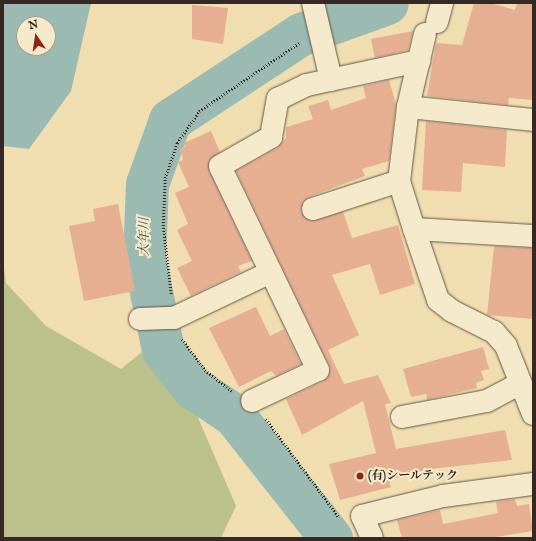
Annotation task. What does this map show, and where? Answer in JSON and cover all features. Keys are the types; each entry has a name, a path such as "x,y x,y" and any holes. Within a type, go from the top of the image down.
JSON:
{"street":[{"path":"314,4 331,80"},
{"path":"435,20 419,61 408,107 400,181 414,229 438,300 452,311 494,332 506,346 519,384 533,414"},
{"path":"252,401 318,370 220,166 271,137 278,100 307,85 419,61"},
{"path":"408,107 533,120"},
{"path":"313,209 400,181"},
{"path":"414,229 533,236"},
{"path":"140,318 174,318 271,272"},
{"path":"402,417 487,402 519,384"},
{"path":"372,538 362,516 443,496 533,484"}],"path":[{"path":"174,318 186,348 205,370 247,402 252,401 340,518"}],"green space":[{"path":"3,260 6,283 46,326 121,369 142,352 196,413 236,506 221,538 3,538"}],"water":[{"path":"3,3 91,3 71,91 29,149 3,146"}],"building":[{"path":"474,3 490,3 515,10 517,3 533,3 533,100 509,98 508,105 427,96 436,43 462,45"},
{"path":"192,5 228,8 223,44 192,39"},
{"path":"413,31 408,50 375,58 371,39"},
{"path":"389,80 396,104 389,161 362,169 365,176 309,197 303,201 301,212 311,221 343,212 352,238 398,225 415,284 380,295 370,264 332,275 359,335 328,350 344,384 378,375 391,403 385,404 396,449 505,430 512,460 430,469 389,480 391,487 340,500 329,464 376,453 363,401 302,435 286,399 324,381 330,371 329,365 236,171 277,148 286,138 286,127 313,119 308,106 328,100 331,110 366,98 363,86"},
{"path":"426,121 507,130 505,167 463,163 461,192 422,190"},
{"path":"211,131 220,152 209,160 209,171 252,261 238,266 241,272 191,296 177,268 192,261 177,230 188,224 175,193 189,187 178,162 183,160 180,149 186,146 184,143"},
{"path":"118,204 135,291 84,301 69,226 95,221 93,209"},
{"path":"494,246 533,248 533,319 487,315"},
{"path":"256,307 270,336 284,329 301,364 276,376 271,371 239,387 209,328"},
{"path":"483,347 489,369 481,371 484,380 476,383 477,388 427,400 426,394 411,397 403,369"},
{"path":"515,499 517,506 529,504 533,531 489,538 402,538 397,520 440,510 443,524 498,513 496,502"}],"waterway":[{"name":"大年川","path":"331,538 234,415 192,387 163,350 144,258 147,184 170,120 301,34 387,3"}],"place":[{"name":"(有)シールテック","path":"360,476"}]}
